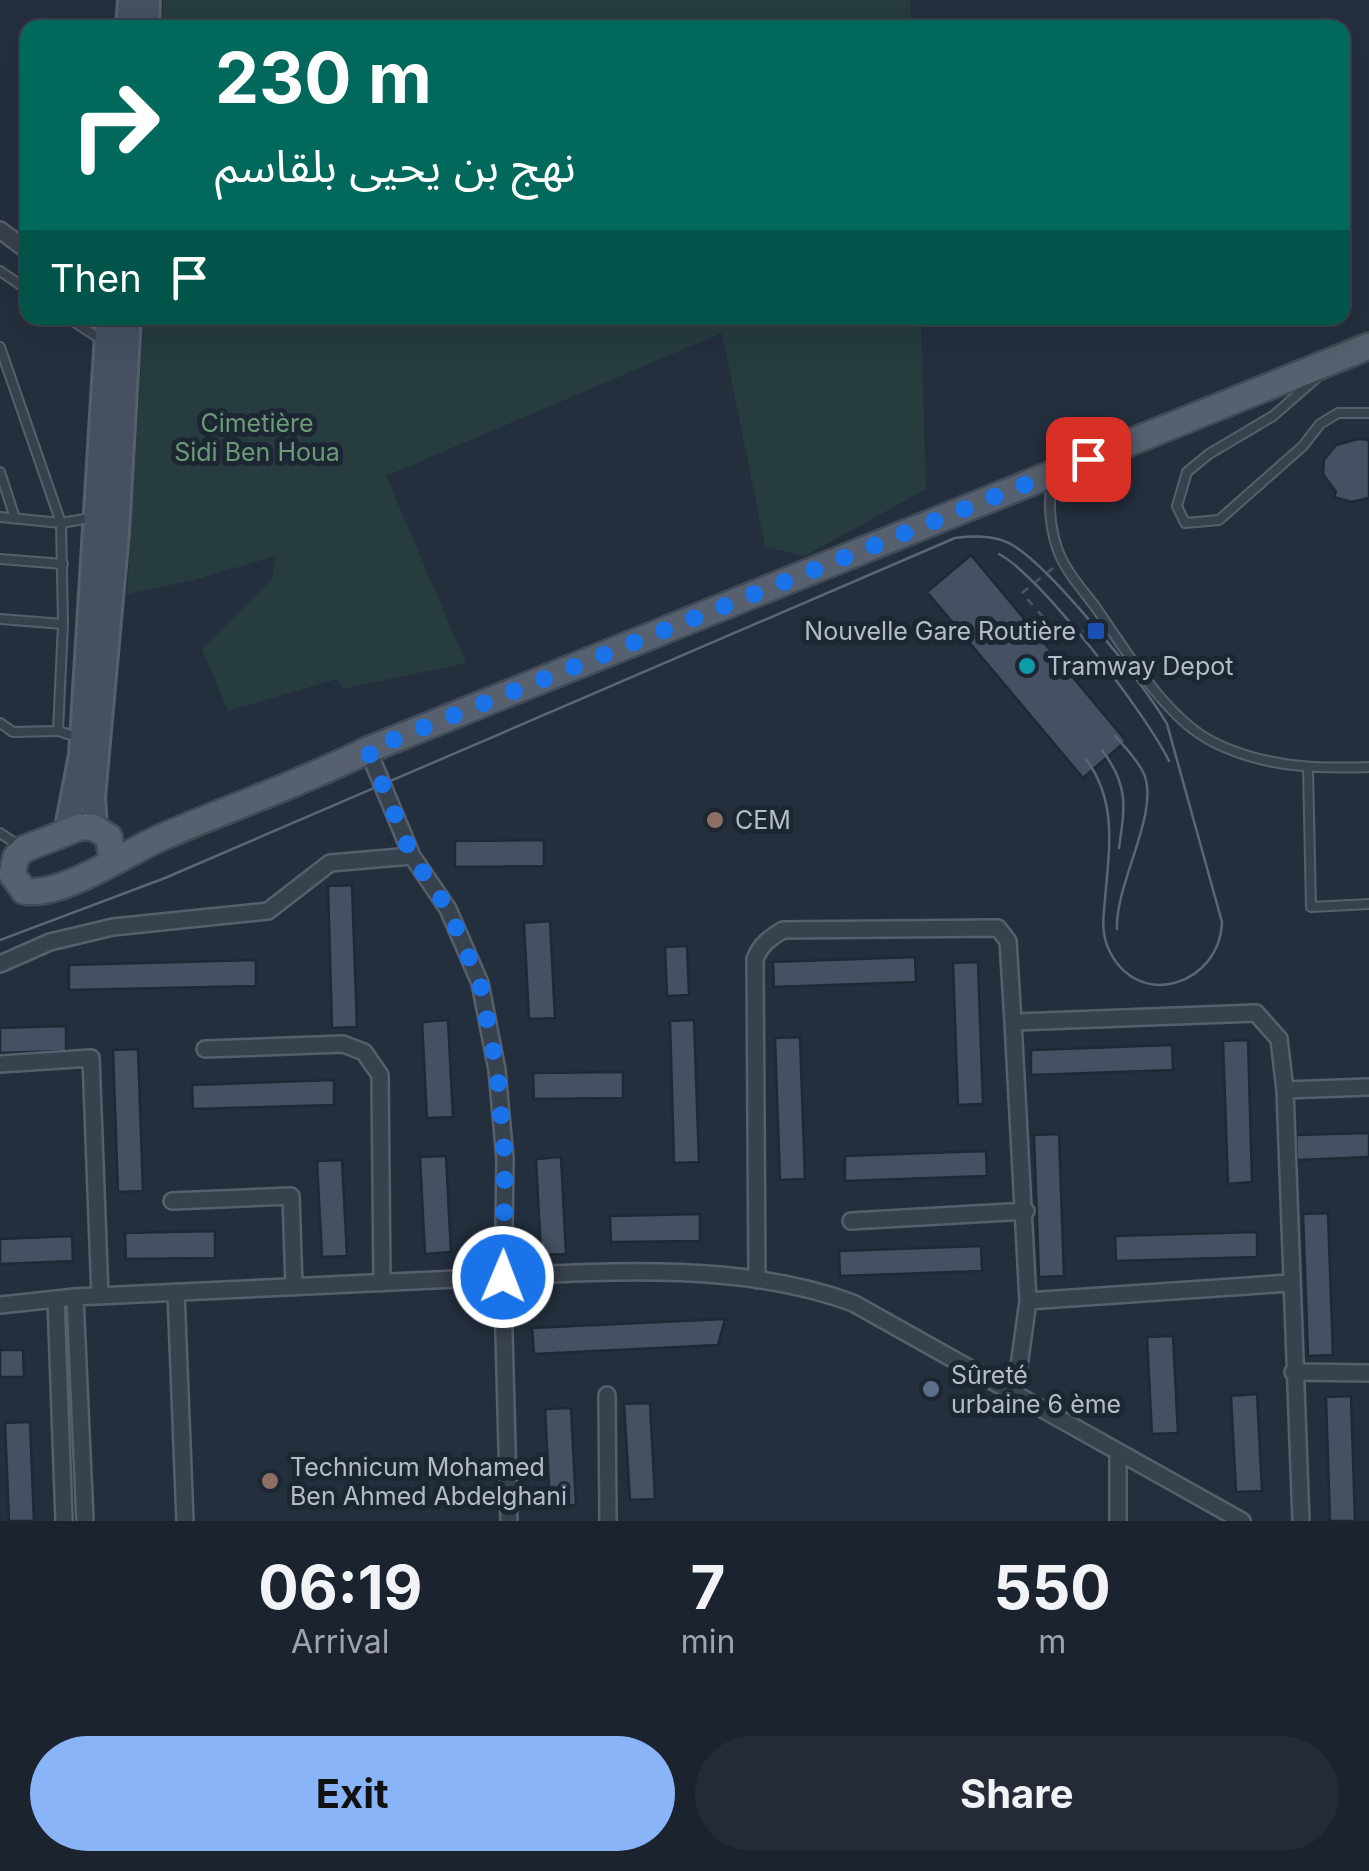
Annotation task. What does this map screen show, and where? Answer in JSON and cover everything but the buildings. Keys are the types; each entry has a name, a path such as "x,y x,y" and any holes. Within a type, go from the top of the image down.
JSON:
{"main road":[{"path":"110,325 117,347 117,532 94,797 105,842 103,870 40,892 12,878 66,833 80,827 105,842 159,839 308,780 368,750 1369,346"},
{"path":"66,833 82,738 97,512 117,347 125,325"}],"street":[{"path":"368,750 412,856 448,909 480,983 497,1070 505,1159 503,1277 509,1521"},
{"path":"0,964 50,942 113,927 268,911 330,863 412,856"},
{"path":"757,1280 756,959 760,947 784,930 998,928 1008,941 1026,1211 1028,1301 1015,1395"},
{"path":"1013,1022 1252,1011 1279,1038 1301,1521"},
{"path":"204,1049 342,1044 364,1052 380,1074 382,1283"},
{"path":"0,1064 91,1058 100,1296"},
{"path":"1284,1090 1369,1087"},
{"path":"172,1202 291,1196 294,1287"},
{"path":"851,1220 1026,1211"},
{"path":"0,1305 75,1296 636,1271 757,1280 817,1290 854,1303 1118,1452 1215,1514 1242,1521"},
{"path":"1028,1301 1290,1283"},
{"path":"176,1292 184,1521"},
{"path":"75,1296 84,1521"},
{"path":"56,1299 64,1521"},
{"path":"1293,1372 1369,1373"},
{"path":"607,1395 608,1521"},
{"path":"1118,1452 1118,1521"}],"lane":[{"path":"80,325 117,347"},
{"path":"0,347 62,523 58,731"},
{"path":"1338,358 1273,416 1187,472 1177,506 1185,523 1219,520 1303,446 1320,424 1338,414 1369,413"},
{"path":"0,472 15,518"},
{"path":"1052,473 1050,512 1062,561 1136,665 1196,732 1246,755 1283,766 1369,767"},
{"path":"0,517 62,523 87,520 97,512"},
{"path":"0,559 63,564"},
{"path":"0,618 63,624"},
{"path":"0,724 13,732 58,731 82,738"},
{"path":"1308,768 1311,906 1369,904"},
{"path":"0,832 12,878"}],"path":[{"path":"1062,561 1022,592 1066,643 1076,632 1096,631"}],"green space":[{"path":"163,0 910,0 911,20 162,20"},
{"name":"Cimetière Sidi Ben Houa","path":"144,325 921,325 926,489 805,556 765,547 722,333 386,476 466,663 342,689 337,679 228,711 202,649 272,579 276,556 127,594"}],"tram line":[{"path":"0,940 165,878 955,538 983,537 1009,543 1047,574 1117,654 1167,724 1222,922 1218,944 1194,974 1158,985 1140,981 1123,970 1110,952 1103,920 1109,844 1107,809 1086,759"},
{"path":"999,554 1040,589 1092,649 1139,712 1169,761"},
{"path":"1115,736 1144,774 1147,790 1142,828 1118,911 1117,929"},
{"path":"1102,750 1117,775 1123,797 1119,848"}],"place":[{"name":"Nouvelle Gare Routière","path":"1096,631"},
{"name":"Tramway Depot","path":"1027,666"},
{"name":"CEM","path":"715,820"},
{"name":"Sûreté urbaine 6 ème","path":"931,1389"},
{"name":"Technicum Mohamed Ben Ahmed Abdelghani","path":"270,1481"}],"route":[{"path":"503,1277 505,1159 497,1070 480,983 448,909 412,856 368,750 1088,459"}]}
